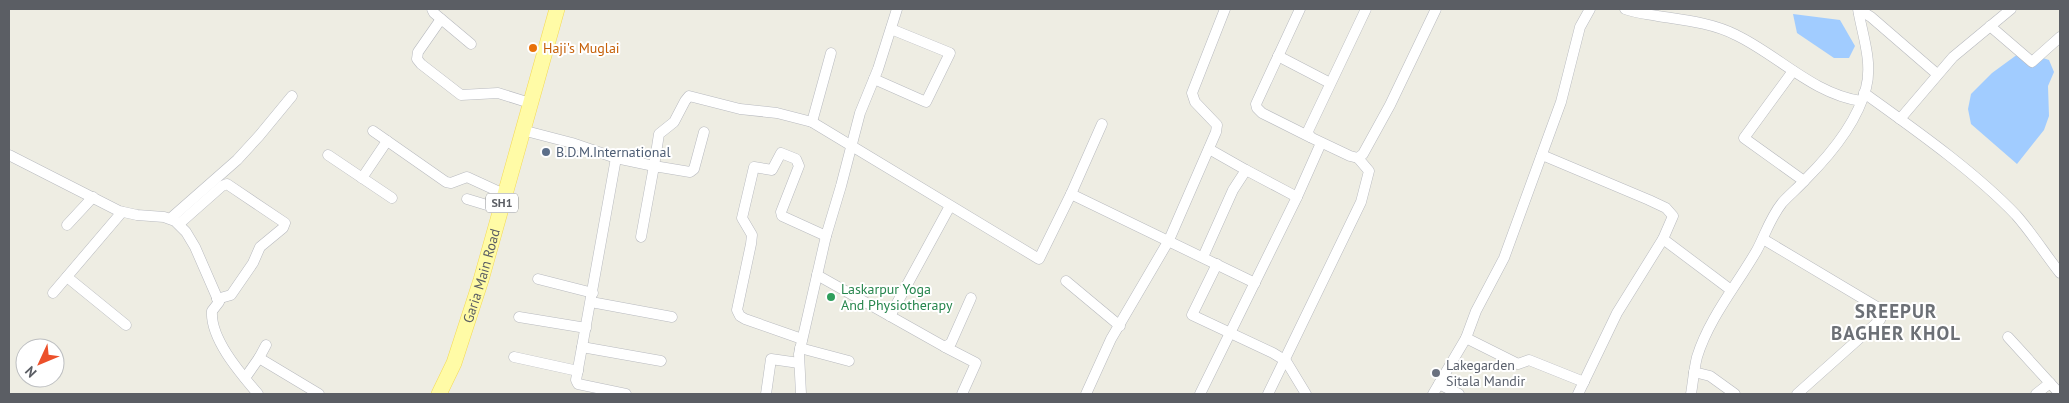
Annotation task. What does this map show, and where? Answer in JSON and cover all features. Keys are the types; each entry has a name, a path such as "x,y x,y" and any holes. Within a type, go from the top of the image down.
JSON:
{"main road":[{"name":"Garia Main Road","path":"439,394 454,363 482,280 502,202 557,9"}],"street":[{"path":"432,9 471,44"},
{"path":"801,394 798,363 816,275 860,114 874,79 897,9"},
{"path":"1086,394 1111,339 1169,240 1216,132 1217,125 1194,102 1192,93 1225,9"},
{"path":"1268,394 1286,361 1361,202 1369,171 1358,158 1321,143 1257,108 1257,100 1300,9"},
{"path":"1310,137 1308,131 1366,9"},
{"path":"1358,158 1363,154 1390,105 1436,9"},
{"path":"1434,394 1466,338 1476,310 1504,258 1564,93 1580,27 1590,9"},
{"path":"1624,9 1727,31 1793,71 1838,95 1862,97 1900,119 2003,202 2059,268"},
{"path":"1900,119 1937,74 1953,58 2011,9"},
{"path":"1691,394 1694,372 1702,343 1731,290 1763,239 1778,207 1836,145 1862,97 1868,67 1858,11 1871,17 1937,74"},
{"path":"441,19 418,52 417,59 421,64 461,95 498,93 530,103"},
{"path":"1990,26 2032,62 2060,36"},
{"path":"874,79 926,102 950,53 891,29"},
{"path":"812,122 831,53"},
{"path":"1278,56 1330,83"},
{"path":"1793,71 1744,138 1804,181"},
{"path":"175,221 237,160 292,96"},
{"path":"641,238 659,134 674,122 689,96 740,110 777,113 812,122 1039,259 1071,194 1102,124"},
{"path":"522,130 572,143 616,158 690,172 694,169 704,132"},
{"path":"372,131 448,183 467,177 502,202"},
{"path":"362,178 387,141"},
{"path":"1200,394 1298,197 1321,143"},
{"path":"1209,149 1298,197"},
{"path":"826,236 782,216 781,212 799,166 796,159 781,153 772,170 754,167 742,218 752,235 738,310 740,316 848,361"},
{"path":"9,155 122,212 175,221 195,247 219,302 214,308 212,317 214,332 258,394"},
{"path":"328,155 392,198"},
{"path":"1542,155 1649,200 1666,208 1673,216 1663,239 1616,313 1578,394"},
{"path":"616,158 576,380 578,384 602,392 626,394"},
{"path":"1203,257 1233,190 1246,170"},
{"path":"175,221 225,184 283,221 285,225 283,228 258,250 253,263 232,295 217,299"},
{"path":"1071,194 1255,283"},
{"path":"67,225 93,197"},
{"path":"467,199 502,202"},
{"path":"890,316 950,206"},
{"path":"53,293 122,212"},
{"path":"1663,239 1731,290"},
{"path":"1763,239 1876,307 1882,315 1880,320 1858,341 1797,394"},
{"path":"1217,264 1192,315 1286,361 1306,394"},
{"path":"816,275 976,363 962,394"},
{"path":"67,277 126,325"},
{"path":"538,279 592,297 672,317"},
{"path":"1066,281 1120,326"},
{"path":"945,347 951,343 970,298"},
{"path":"519,317 586,328"},
{"path":"2008,337 2060,394"},
{"path":"1466,338 1518,364 1529,360 1584,382"},
{"path":"245,378 266,345"},
{"path":"582,347 661,361"},
{"path":"514,357 578,371"},
{"path":"259,358 319,394"},
{"path":"766,394 771,359 798,363"},
{"path":"1694,372 1710,376 1735,394"},
{"path":"2036,394 2050,382"},
{"path":"1439,384 1459,394"}],"water":[{"path":"1793,14 1840,20 1855,46 1849,58 1834,58 1797,33"},
{"path":"2018,54 2034,55 2049,60 2054,72 2048,86 2049,116 2044,130 2017,164 1971,124 1968,109 1971,94 1992,73"}],"place":[{"name":"Haji's Muglai","path":"533,48"},
{"name":"B.D.M.International","path":"546,152"},
{"name":"Laskarpur Yoga And Physiotherapy","path":"831,297"},
{"name":"Lakegarden Sitala Mandir","path":"1436,373"}],"district":[{"name":"SREEPUR BAGHER KHOL","path":"1896,322"}]}
